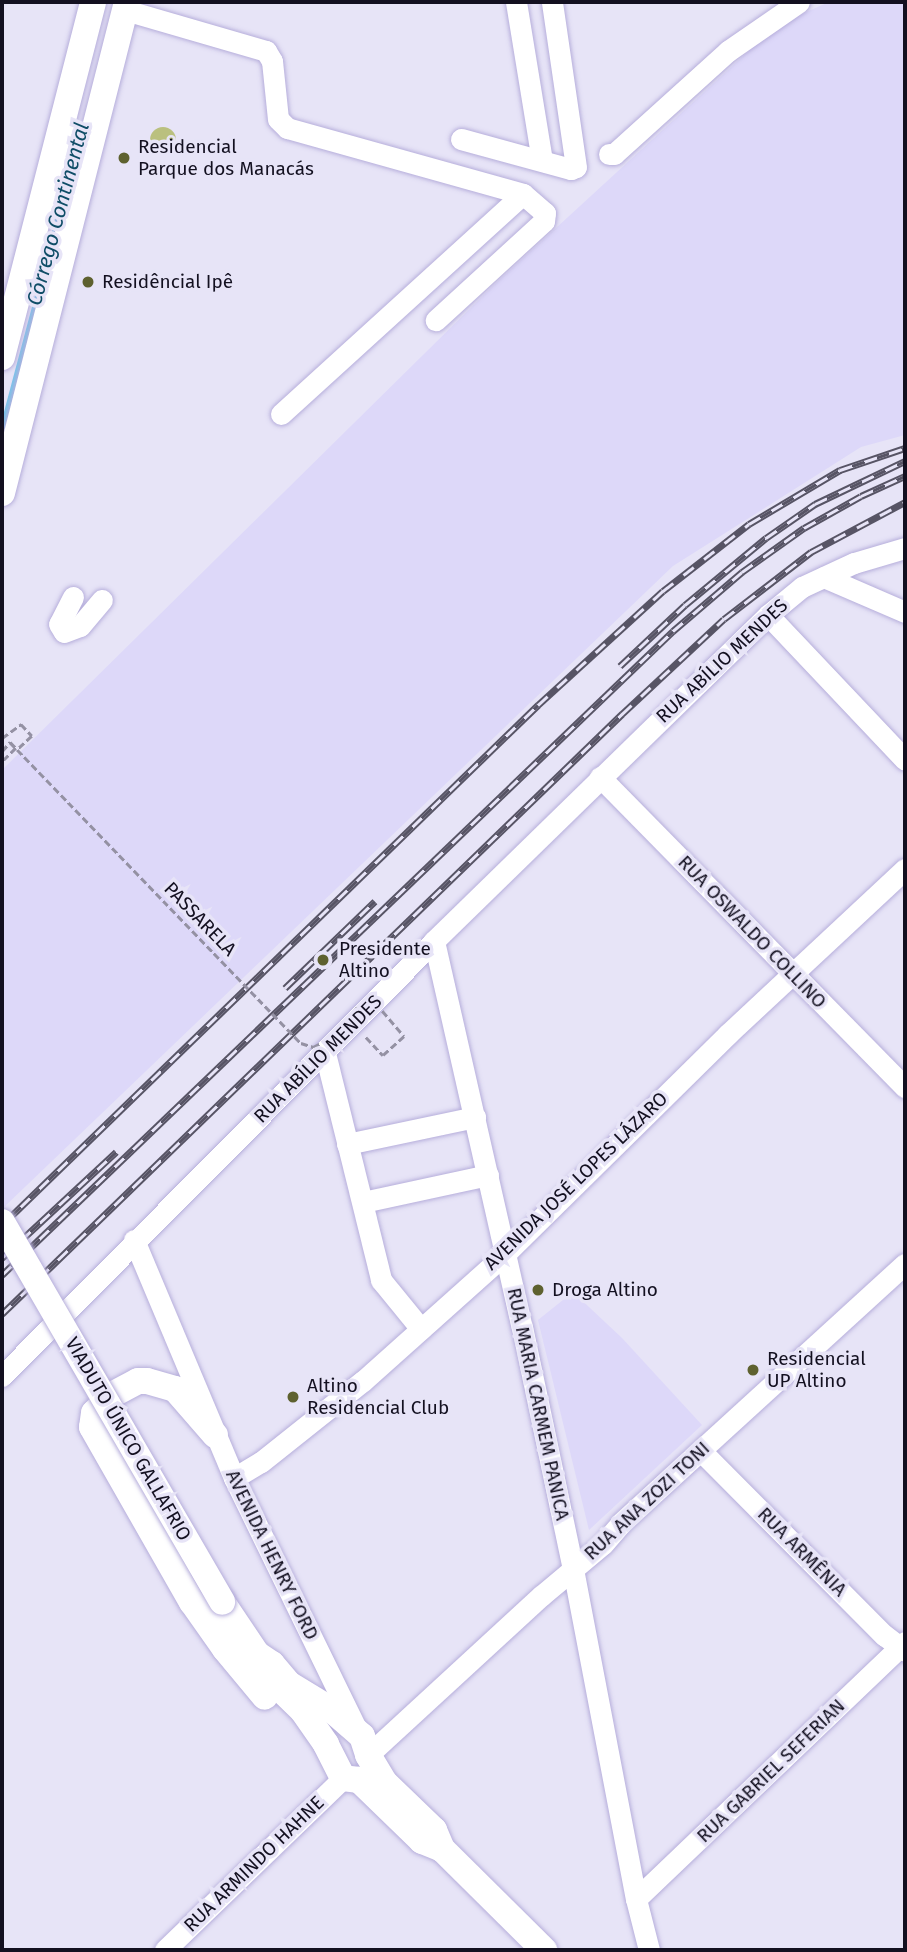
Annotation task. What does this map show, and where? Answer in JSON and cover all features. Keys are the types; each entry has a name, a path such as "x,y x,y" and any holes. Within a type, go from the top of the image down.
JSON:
{"main road":[{"path":"2,357 93,2"},
{"path":"2,493 126,6"},
{"name":"VIADUTO ÚNICO GALLAFRIO","path":"2,1222 222,1602 257,1654 272,1664 289,1684 333,1711 369,1740"},
{"path":"215,1436 175,1389 148,1381 138,1381 110,1396 94,1413 92,1427 192,1602 225,1650 282,1714 300,1729 355,1759 369,1740"},
{"name":"VIADUTO ÚNICO GALLAFRIO","path":"257,1654 260,1669 303,1711 343,1778"},
{"name":"AVENIDA HENRY FORD","path":"369,1740 385,1783 434,1830 442,1849 544,1950"},
{"name":"AVENIDA HENRY FORD","path":"343,1778 359,1780 422,1841 442,1849"}],"street":[{"path":"516,2 542,160"},
{"path":"461,139 571,169 577,165 552,2"},
{"path":"609,154 614,154 728,51 799,2"},
{"path":"126,6 266,51 272,61 278,119 287,128 523,194 545,213 544,221 436,320"},
{"path":"281,414 523,194"},
{"name":"RUA ABÍLIO MENDES","path":"2,1376 134,1240 434,941 768,615 802,587 854,563 905,548"},
{"path":"824,577 905,612"},
{"path":"73,597 59,624 64,632 80,625 102,600"},
{"path":"768,615 905,760"},
{"name":"RUA OSWALDO COLLINO","path":"600,777 905,1087"},
{"name":"AVENIDA JOSÉ LOPES LÁZARO","path":"234,1478 261,1462 363,1381 506,1253 905,869"},
{"name":"RUA MARIA CARMEM PANICA","path":"434,941 506,1253 573,1569 636,1899 649,1950"},
{"path":"325,1052 381,1280 421,1329"},
{"path":"347,1144 475,1117"},
{"path":"363,1202 488,1175"},
{"name":"AVENIDA HENRY FORD","path":"134,1240 234,1478 369,1740"},
{"name":"RUA ANA ZOZI TONI","path":"369,1740 573,1569 905,1264"},
{"name":"RUA ARMÊNIA","path":"701,1451 884,1634 904,1647"},
{"name":"RUA GABRIEL SEFERIAN","path":"636,1899 904,1647"},
{"name":"RUA ARMINDO HAHNE","path":"165,1950 343,1778"}],"path":[{"path":"2,738 20,724 32,736 18,750 10,742 2,751"},
{"path":"2,751 10,743 16,748 2,762"},
{"name":"PASSARELA","path":"18,750 301,1043 309,1046 320,1044 369,995 404,1036 383,1055 353,1024"}],"shaded area":[{"path":"829,2 905,2 905,435 861,447 673,566 2,1209 2,770 494,285 777,25"},
{"path":"573,1292 622,1338 702,1425 589,1530 538,1320"}],"green space":[{"path":"163,127 172,131 176,140 172,149 163,153 154,149 150,140 154,131"}],"waterway":[{"name":"Córrego Continental","path":"2,427 81,131"}],"railway":[{"path":"2,1225 538,705 663,591 749,524 840,470 905,448"},
{"path":"620,666 685,605 766,538 815,504 905,461"},
{"path":"2,1275 673,631 742,572 804,528 861,496 905,476"},
{"path":"2,1314 622,714 724,619 811,552 905,502"},
{"path":"285,988 375,901"},
{"path":"2,1258 116,1152"}],"place":[{"name":"Residencial Parque dos Manacás","path":"124,158"},
{"name":"Residêncial Ipê","path":"88,282"},
{"name":"Presidente Altino","path":"323,960"},
{"name":"Droga Altino","path":"538,1290"},
{"name":"Residencial UP Altino","path":"753,1370"},
{"name":"Altino Residencial Club","path":"293,1397"}]}
